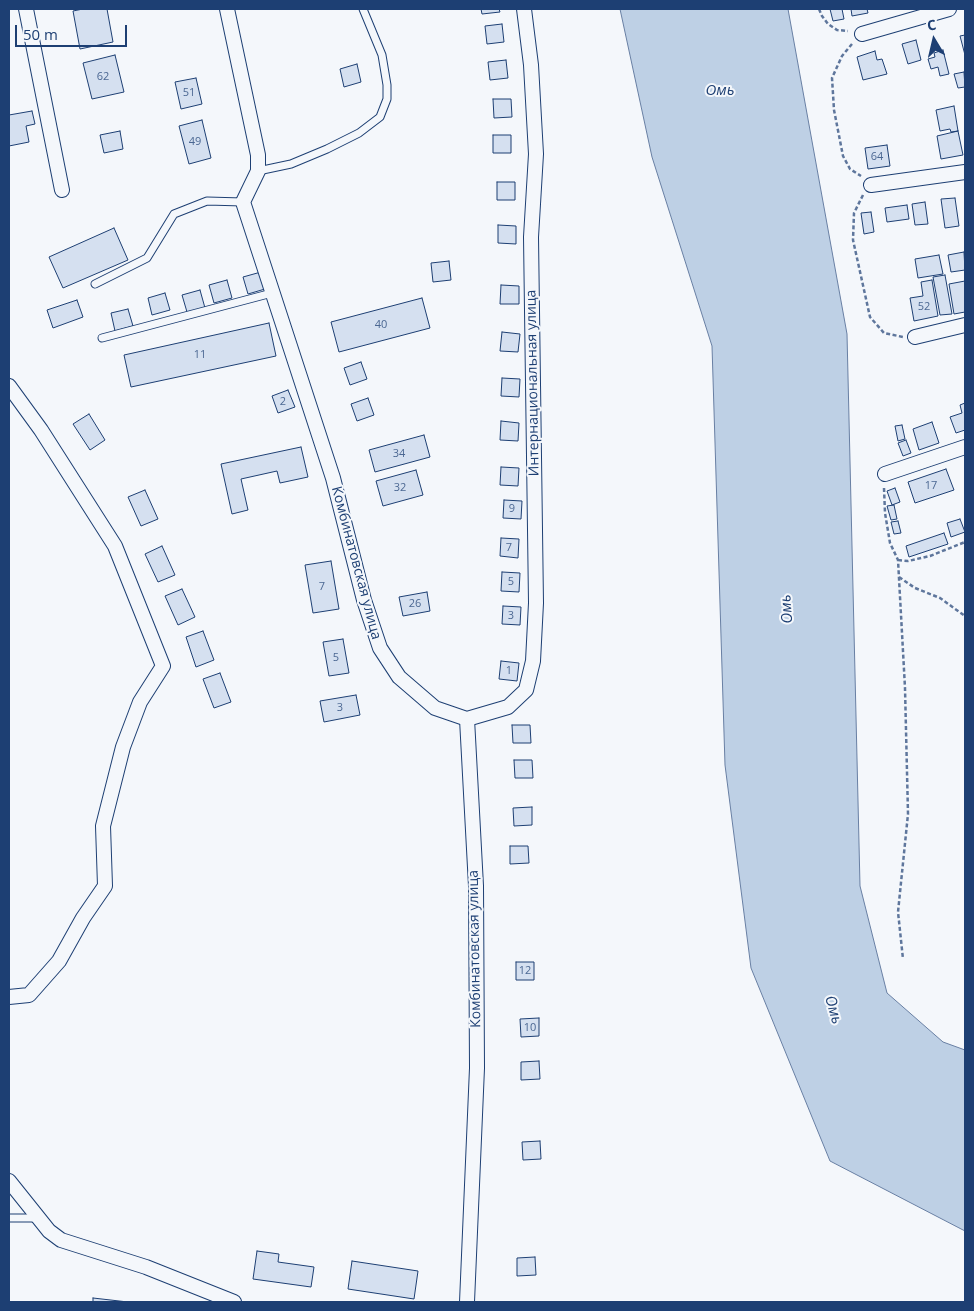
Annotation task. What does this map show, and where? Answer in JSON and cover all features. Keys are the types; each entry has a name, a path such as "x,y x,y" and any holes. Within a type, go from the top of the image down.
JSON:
{"street":[{"path":"26,9 62,190"},
{"path":"227,9 258,155 258,171 243,202"},
{"name":"Интернациональная улица","path":"467,719 508,707 526,690 533,661 536,603 531,237 536,154 531,65 524,9"},
{"path":"862,34 949,9"},
{"path":"871,185 965,172"},
{"name":"Комбинатовская улица","path":"243,202 333,478 364,600 380,648 400,678 436,708 467,719 476,886 477,1068 467,1302"},
{"path":"915,337 965,325"},
{"path":"9,386 41,430 115,546 163,666 140,702 123,747 104,826 105,886 83,918 59,961 29,995 9,997"},
{"path":"885,474 965,447"},
{"path":"9,1181 49,1231 61,1240 146,1267 234,1302"}],"lane":[{"path":"258,171 291,164 327,149 359,133 380,117 387,99 387,85 382,55 363,9"},
{"path":"95,284 147,258 174,214 207,201 243,202"},
{"path":"102,338 272,293"},
{"path":"9,1218 38,1218"}],"path":[{"path":"820,9 822,16 828,24 837,30 862,34"},
{"path":"862,34 842,56 832,78 834,110 843,156 850,169 871,185 860,198 854,213 853,240 870,318 884,333 899,337 915,337"},
{"path":"885,474 885,514 890,543 898,560 908,814 898,912 903,959"},
{"path":"898,560 908,561 930,556 965,542"},
{"path":"899,578 915,588 940,598 965,616"}],"water":[{"name":"Омь","path":"620,9 788,9 847,334 860,886 887,993 943,1042 965,1050 965,1231 830,1161 751,968 725,765 712,346 652,157"}],"building":[{"path":"107,9 113,42 80,49 73,11"},
{"path":"481,9 499,9 500,12 482,14"},
{"path":"830,9 842,9 844,19 833,21"},
{"path":"851,9 867,9 868,13 852,16"},
{"path":"502,24 504,42 487,44 485,26"},
{"path":"965,35 965,55 960,36"},
{"path":"916,40 921,60 908,64 902,44"},
{"path":"943,50 949,74 940,76 938,67 931,69 928,59 935,57 934,53"},
{"path":"875,51 877,60 882,59 887,74 863,80 857,57"},
{"path":"115,55 124,92 92,99 83,63"},
{"path":"506,60 508,78 490,80 488,62"},
{"path":"357,64 361,82 344,87 340,69"},
{"path":"964,72 965,87 958,88 954,74"},
{"path":"196,78 202,104 181,109 175,82"},
{"path":"493,99 511,99 512,117 494,118"},
{"path":"954,106 958,131 951,132 950,129 940,131 936,110"},
{"path":"32,111 35,124 26,126 29,142 9,146 9,115"},
{"path":"202,120 211,158 189,164 179,126"},
{"path":"120,131 123,149 104,153 100,135"},
{"path":"958,131 963,155 941,159 937,136"},
{"path":"493,135 511,135 511,153 493,153"},
{"path":"887,145 890,166 868,169 865,148"},
{"path":"497,182 515,182 515,200 497,200"},
{"path":"955,198 959,226 945,228 941,199"},
{"path":"925,202 928,224 915,225 912,204"},
{"path":"907,205 909,219 887,222 885,208"},
{"path":"871,212 874,232 864,234 861,213"},
{"path":"498,225 516,226 516,244 498,243"},
{"path":"114,228 128,260 63,288 49,257"},
{"path":"964,252 965,270 951,272 948,255"},
{"path":"939,255 943,274 918,278 915,259"},
{"path":"449,261 451,280 433,282 431,263"},
{"path":"261,272 265,289 248,294 243,277"},
{"path":"945,275 952,314 940,315 933,277"},
{"path":"227,280 232,298 214,303 209,285"},
{"path":"932,280 938,316 914,321 910,298 923,296 921,282"},
{"path":"965,281 965,312 954,314 949,284"},
{"path":"501,285 519,286 519,304 500,304"},
{"path":"200,290 205,308 187,312 182,295"},
{"path":"165,293 170,310 152,315 148,298"},
{"path":"422,298 430,328 339,352 331,322"},
{"path":"77,300 83,317 53,328 47,310"},
{"path":"128,309 133,326 115,331 111,313"},
{"path":"269,323 276,356 131,387 124,355"},
{"path":"502,332 520,334 518,352 500,351"},
{"path":"361,362 367,379 350,385 344,368"},
{"path":"502,378 520,379 519,397 501,396"},
{"path":"288,390 295,407 278,413 272,396"},
{"path":"368,398 374,415 357,421 351,404"},
{"path":"965,403 965,430 956,433 950,417 962,413 960,405"},
{"path":"89,414 105,440 90,450 73,424"},
{"path":"501,421 519,423 518,441 500,440"},
{"path":"932,422 939,443 919,450 913,429"},
{"path":"902,425 905,439 898,441 895,426"},
{"path":"424,435 430,457 375,472 369,450"},
{"path":"906,440 911,453 903,456 898,443"},
{"path":"301,447 308,477 280,483 277,471 241,479 248,510 232,514 221,464"},
{"path":"501,467 519,468 518,486 500,485"},
{"path":"946,469 954,490 915,503 908,482"},
{"path":"416,470 423,495 383,506 376,481"},
{"path":"895,488 900,502 892,505 887,491"},
{"path":"145,490 158,519 141,526 128,497"},
{"path":"504,500 522,501 521,519 503,518"},
{"path":"894,505 897,519 891,520 887,506"},
{"path":"960,519 965,532 951,537 947,523"},
{"path":"898,521 901,533 894,534 891,522"},
{"path":"944,533 948,544 909,557 906,546"},
{"path":"501,538 519,539 518,558 500,556"},
{"path":"162,546 175,575 158,582 145,554"},
{"path":"331,561 339,609 313,613 305,565"},
{"path":"502,572 520,573 519,592 501,591"},
{"path":"182,589 195,617 178,625 165,596"},
{"path":"427,592 430,611 403,616 399,597"},
{"path":"503,606 521,607 520,625 502,624"},
{"path":"203,631 214,660 196,667 186,637"},
{"path":"343,639 349,673 329,676 323,642"},
{"path":"501,661 519,663 517,681 499,679"},
{"path":"220,673 231,702 214,708 203,679"},
{"path":"356,695 360,715 324,722 320,701"},
{"path":"512,725 530,725 531,743 513,743"},
{"path":"514,760 532,760 533,778 515,778"},
{"path":"532,807 532,825 514,826 513,808"},
{"path":"510,846 528,846 529,863 510,864"},
{"path":"516,962 534,962 534,980 516,980"},
{"path":"539,1018 539,1036 521,1037 520,1019"},
{"path":"539,1061 540,1079 521,1080 521,1062"},
{"path":"540,1141 541,1159 523,1160 522,1142"},
{"path":"257,1251 279,1254 278,1262 314,1267 311,1287 253,1279"},
{"path":"535,1257 536,1275 517,1276 517,1258"},
{"path":"352,1261 418,1271 414,1299 348,1289"},
{"path":"93,1298 128,1302 93,1302"}]}
